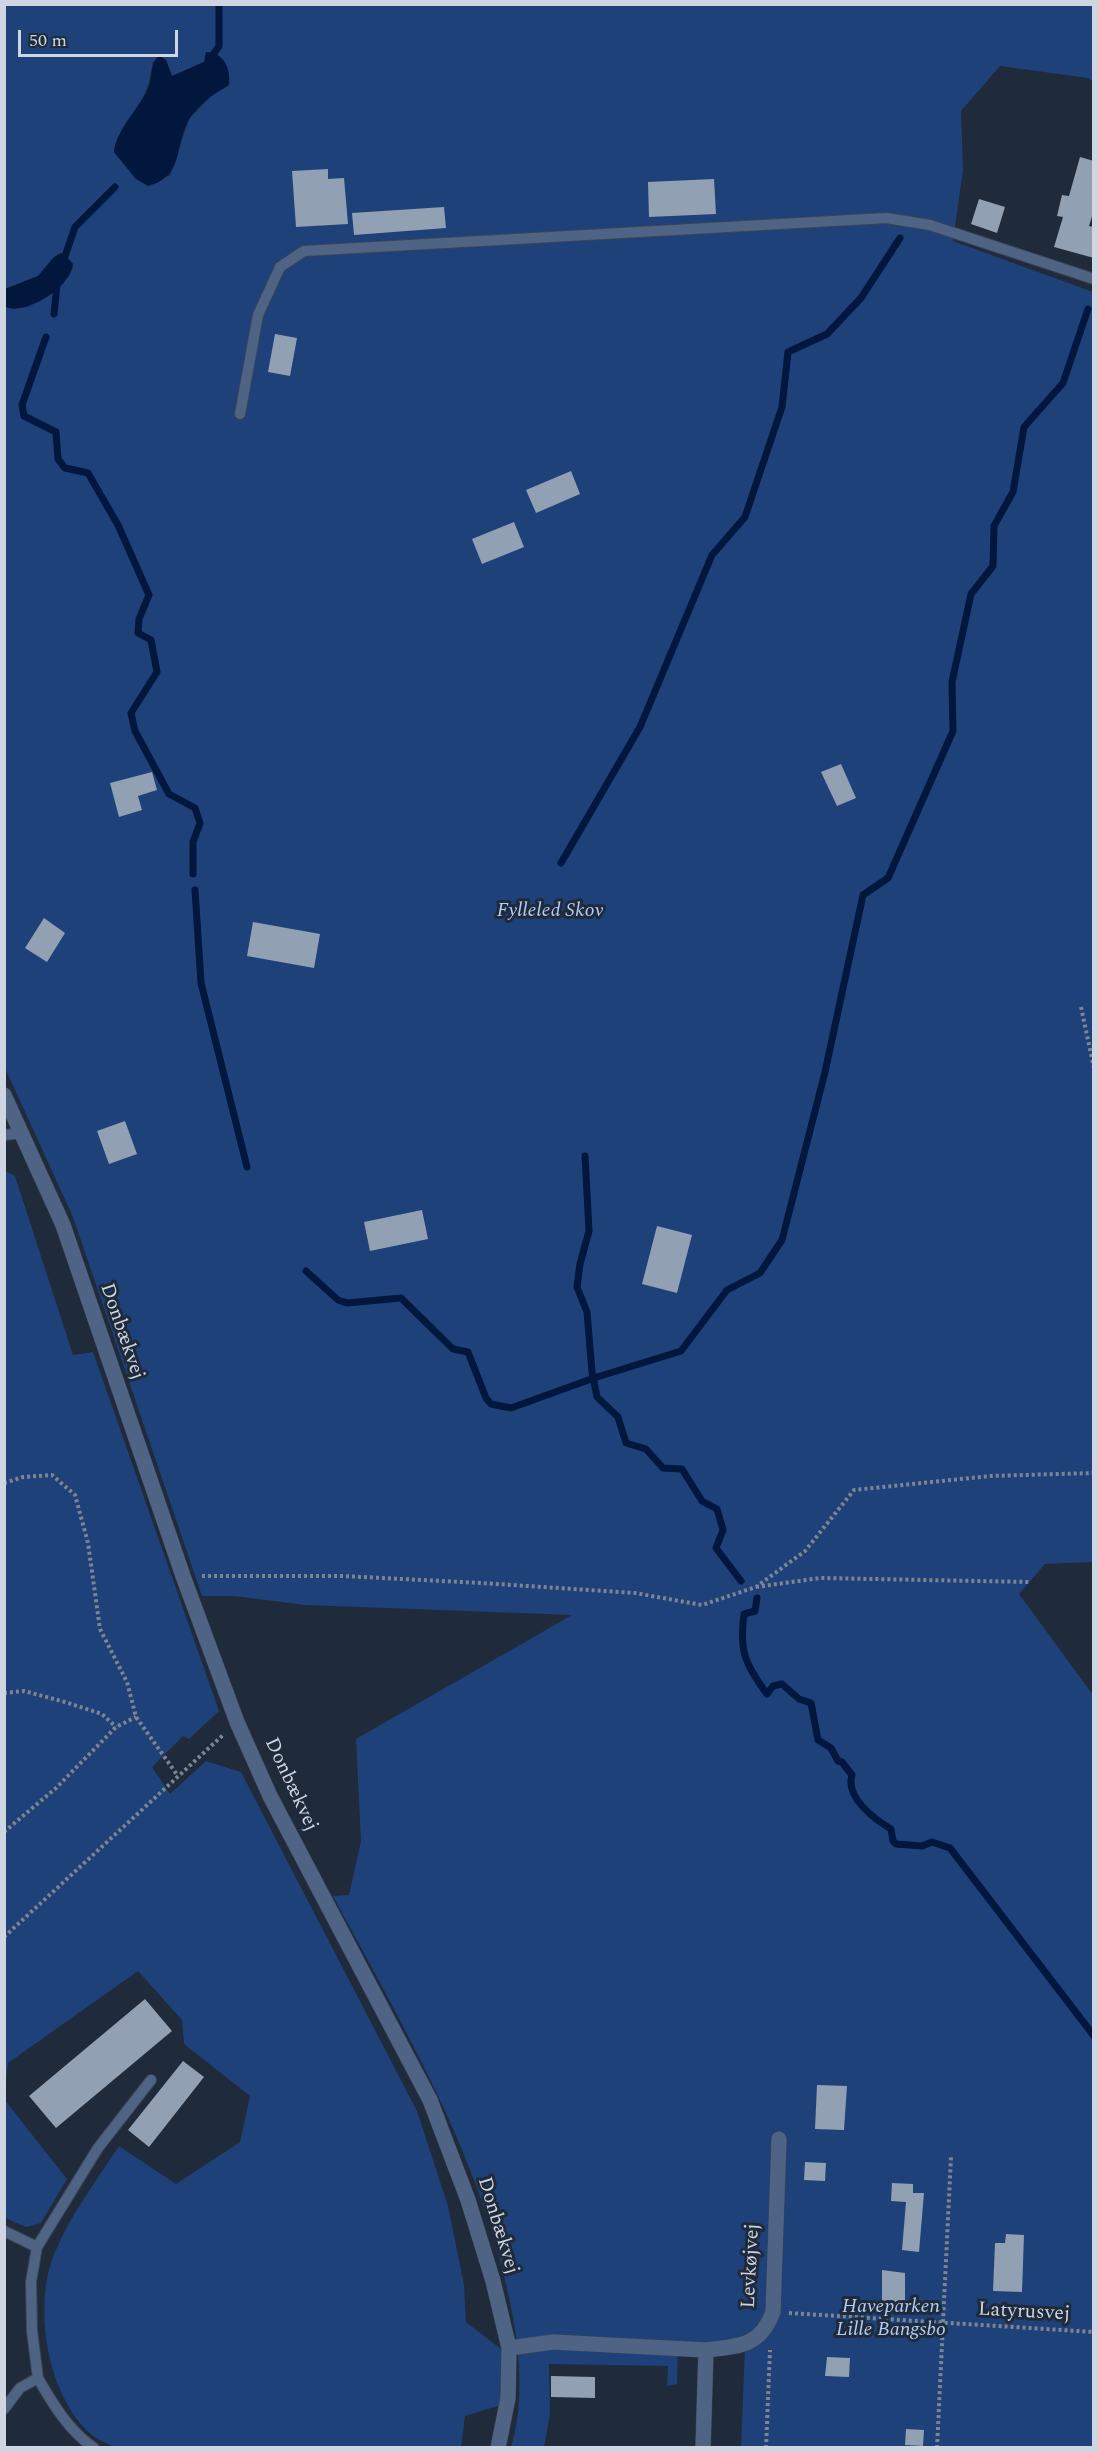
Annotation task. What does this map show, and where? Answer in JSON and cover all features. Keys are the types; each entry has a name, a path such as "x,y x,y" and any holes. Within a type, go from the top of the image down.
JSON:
{"street":[{"name":"Donbækvej","path":"4,1095 63,1225 183,1576 237,1722 281,1817 430,2100 468,2200 493,2281 509,2349 508,2398 498,2448"},
{"name":"Levkøjvej","path":"509,2349 553,2342 706,2350 735,2346 758,2338 767,2328 773,2312 779,2139"},
{"path":"703,2448 706,2350"}],"lane":[{"path":"240,414 258,315 280,267 304,251 886,219 930,225 1094,279"},
{"path":"4,1136 22,1133"},
{"path":"94,2448 56,2410 38,2378 32,2331 31,2282 37,2247 98,2148 152,2080"},
{"path":"4,2231 37,2247"},
{"path":"4,2409 20,2388 38,2378"}],"path":[{"path":"1081,1007 1094,1068"},
{"path":"756,1587 805,1551 854,1490 990,1476 1094,1473"},
{"path":"4,1483 22,1476 52,1475 75,1495 88,1543 100,1629 127,1682 136,1717 178,1776"},
{"path":"183,1576 246,1574 343,1576 482,1583 634,1593 702,1605 756,1587 820,1578 1031,1582"},
{"path":"4,1693 24,1690 64,1702 102,1714 116,1727"},
{"path":"4,1832 56,1788 116,1727 136,1717"},
{"path":"4,1937 237,1722"},
{"path":"937,2448 951,2156"},
{"name":"Latyrusvej","path":"773,2312 1094,2332"},
{"path":"766,2448 770,2341 767,2328"}],"green space":[{"name":"Fylleled Skov","path":"4,5 1093,5 1093,82 1088,78 1000,66 961,111 963,170 953,241 1093,292 1093,1562 1045,1564 1019,1594 1093,1695 1093,2447 741,2447 745,2347 678,2343 677,2384 667,2386 668,2366 549,2364 550,2414 544,2447 511,2447 518,2415 520,2382 517,2349 513,2317 484,2206 440,2100 333,1896 349,1895 361,1841 356,1739 572,1615 305,1605 234,1596 202,1596 73,1217 5,1068 5,304 6,307 23,307 54,257 38,276 5,289","holes":["166,60 172,76 204,62 229,85 213,94 189,119 170,176 136,179 114,152 115,145 145,93 153,61"]},
{"path":"5,1171 15,1176 73,1355 93,1352 219,1711 189,1739 183,1736 152,1767 170,1794 206,1761 241,1772 417,2111 448,2206 464,2285 466,2322 501,2349 507,2403 465,2416 461,2447 116,2448 92,2435 77,2418 64,2398 54,2374 45,2323 48,2274 55,2252 69,2224 119,2146 176,2184 240,2142 250,2096 184,2044 182,2020 138,1971 8,2063 5,2092"},
{"path":"4,2099 67,2179 41,2223 26,2227 5,2218"}],"shaded area":[{"path":"206,52 217,55 225,62 229,73 229,85 198,108 185,128 174,167 160,181 148,186 136,179 114,152 119,135 149,86 154,62 159,55 166,60 172,76 204,62"},
{"path":"61,253 73,264 71,273 57,290 25,307 15,309 6,307 5,289 38,276 54,257"}],"building":[{"path":"1080,157 1094,161 1094,210 1089,226 1094,227 1094,258 1054,247 1063,217 1057,216 1062,195 1069,196"},
{"path":"328,169 328,179 344,178 348,224 296,227 292,171"},
{"path":"714,179 716,214 649,217 648,182"},
{"path":"979,199 1005,207 997,233 971,224"},
{"path":"444,207 446,228 354,235 352,213"},
{"path":"275,334 297,338 290,376 268,372"},
{"path":"571,471 580,494 536,513 526,490"},
{"path":"514,522 524,547 482,564 472,539"},
{"path":"841,764 856,798 837,806 821,772"},
{"path":"152,772 157,790 138,796 142,810 119,817 110,783"},
{"path":"44,918 65,933 47,962 25,948"},
{"path":"253,922 320,934 314,968 247,956"},
{"path":"125,1121 137,1154 109,1164 97,1131"},
{"path":"422,1210 428,1239 370,1251 364,1222"},
{"path":"657,1226 692,1235 677,1293 642,1284"},
{"path":"145,1999 172,2031 56,2128 29,2096"},
{"path":"183,2061 204,2077 149,2147 128,2130"},
{"path":"817,2085 847,2086 844,2130 815,2129"},
{"path":"805,2162 826,2163 825,2181 804,2180"},
{"path":"892,2183 913,2184 913,2193 924,2193 919,2252 902,2250 906,2202 891,2201"},
{"path":"1006,2234 1024,2235 1022,2292 993,2291 995,2243 1005,2243"},
{"path":"882,2270 905,2273 905,2303 882,2303"},
{"path":"827,2357 850,2358 849,2377 825,2376"},
{"path":"551,2376 595,2377 595,2398 551,2397"},
{"path":"906,2429 924,2430 923,2446 905,2445"}],"waterway":[{"path":"210,59 219,46 219,4"},
{"path":"63,262 75,227 115,187"},
{"path":"561,863 640,727 712,555 745,517 782,407 788,352 827,334 861,298 900,238"},
{"path":"54,314 57,284"},
{"path":"306,1271 338,1300 347,1303 401,1298 453,1349 468,1352 486,1398 491,1404 511,1408 594,1378 681,1351 727,1290 760,1273 782,1240 825,1072 863,895 888,878 953,731 952,682 971,594 993,566 994,526 1013,492 1024,427 1063,383 1088,309"},
{"path":"46,337 22,405 24,416 56,432 58,459 65,468 88,473 118,525 149,595 139,619 138,633 151,640 157,672 131,713 135,731 169,794 195,808 200,823 193,842 193,874"},
{"path":"195,890 201,983 247,1167"},
{"path":"585,1156 589,1231 580,1264 577,1287 587,1312 592,1372 597,1397 618,1417 626,1443 646,1449 663,1468 682,1469 702,1501 717,1509 723,1530 716,1548 741,1581"},
{"path":"757,1598 755,1611 744,1614 743,1648 753,1674 767,1694 773,1686 782,1684 799,1699 811,1703 818,1740 831,1748 838,1761 842,1762 852,1775 851,1783 857,1799 869,1813 891,1829 893,1841 896,1844 922,1846 932,1842 950,1848 1094,2036"}],"park label":[{"name":"Haveparken Lille Bangsbo","path":"891,2320"}]}
